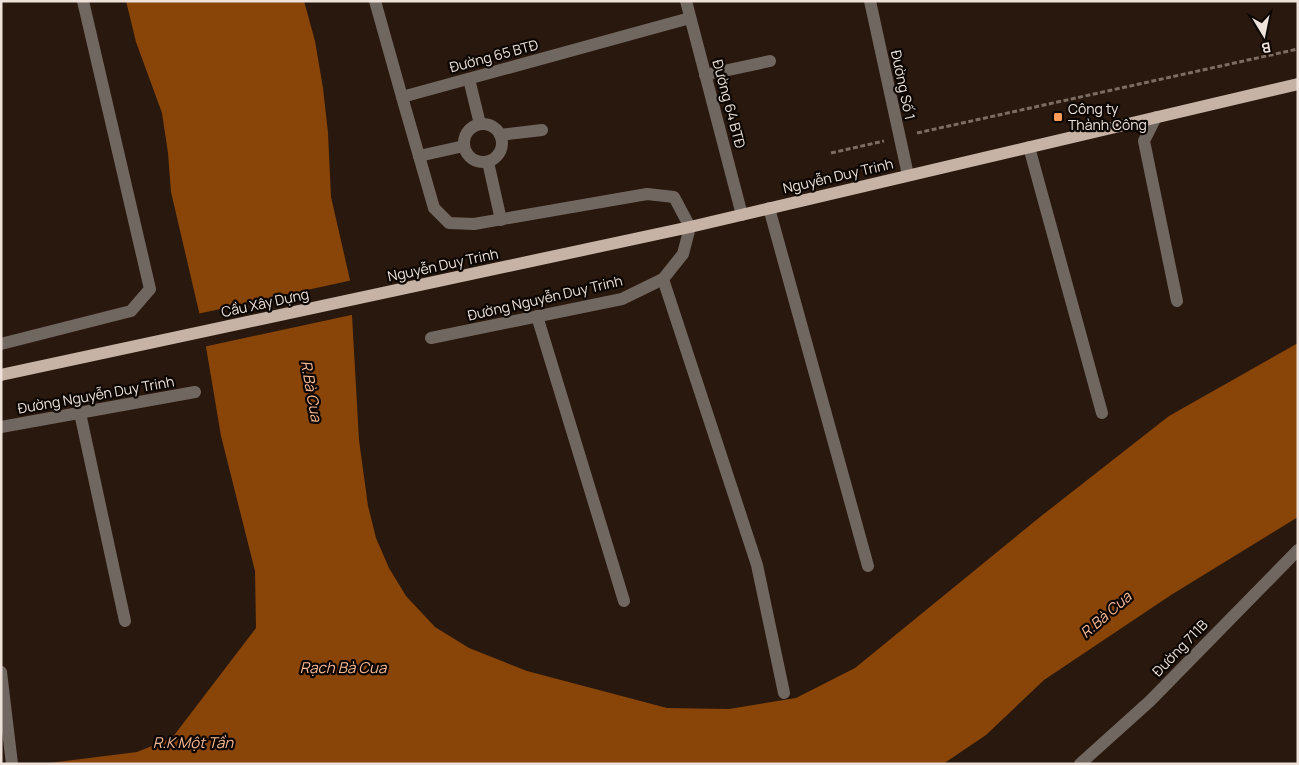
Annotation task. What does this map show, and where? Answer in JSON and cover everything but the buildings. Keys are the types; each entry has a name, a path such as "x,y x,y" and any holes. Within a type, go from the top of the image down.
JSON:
{"main road":[{"name":"Nguyễn Duy Trinh","path":"384,293 690,227 1298,84"},
{"name":"Cầu Xây Dựng","path":"1,375 384,293"}],"street":[{"path":"1,344 131,311 150,288 83,1"},
{"path":"375,1 434,208 449,223 474,224 647,194 674,197 690,227"},
{"name":"Đường 64 BTĐ","path":"686,1 742,215"},
{"name":"Đường Số 1","path":"870,1 908,175"},
{"name":"Đường 65 BTĐ","path":"402,97 690,18"},
{"path":"705,75 770,62"},
{"path":"469,79 480,124"},
{"path":"1156,117 1144,141 1177,301"},
{"path":"480,124 492,126 500,134 502,146 498,156 488,162 477,162 468,156 464,146 471,128 480,124"},
{"path":"500,134 542,130"},
{"path":"419,156 464,146"},
{"path":"1029,146 1102,413"},
{"path":"488,162 501,220"},
{"path":"769,208 868,566"},
{"name":"Đường Nguyễn Duy Trinh","path":"431,338 622,298 663,279 682,254 690,227"},
{"path":"663,279 757,565 784,693"},
{"path":"537,316 624,601"},
{"name":"Đường Nguyễn Duy Trinh","path":"1,427 195,392"},
{"path":"80,413 125,621"},
{"name":"Đường 711B","path":"1080,764 1150,701 1298,550"},
{"path":"1,672 12,764"}],"path":[{"path":"831,153 1298,49"}],"water":[{"name":"Rạch Bà Cua","path":"126,1 304,1 315,41 323,88 328,133 331,197 350,280 359,440 368,506 376,538 389,568 406,596 435,627 469,648 527,671 667,708 729,709 796,698 855,668 1040,517 1169,416 1298,343 1298,517 1171,595 1044,680 986,735 943,764 41,764 137,752 172,738 256,628 255,571 221,436 203,329 171,192 162,113 136,42"}],"pier":[{"path":"353,280 356,314 203,347 197,314"}],"place":[{"name":"Công ty Thành Công","path":"1058,117"}],"water label":[{"name":"R.Bà Cua","path":"311,391"},
{"name":"R.Bà Cua","path":"1106,615"},
{"name":"R.K Một Tần","path":"193,743"}]}
